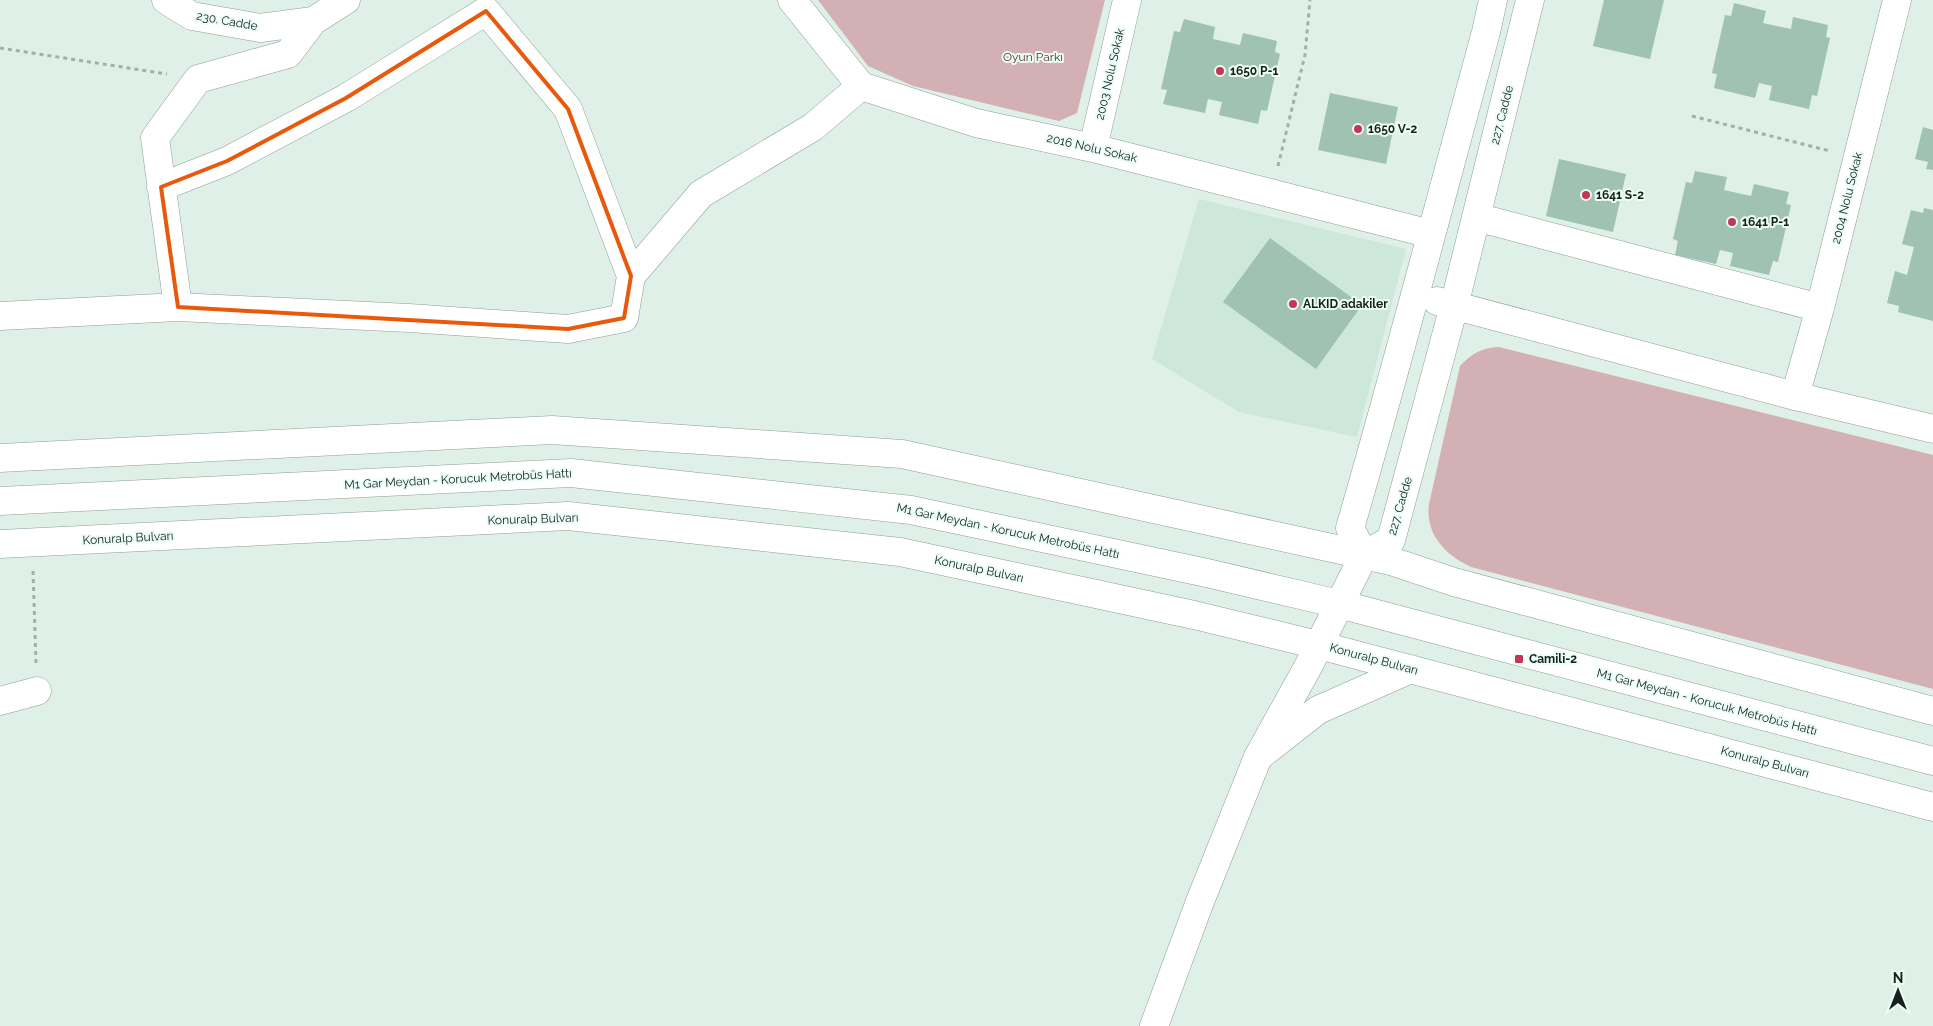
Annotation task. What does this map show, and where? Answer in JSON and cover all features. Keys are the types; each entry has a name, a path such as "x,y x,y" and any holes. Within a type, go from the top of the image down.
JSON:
{"street":[{"name":"230. Cadde","path":"166,0 192,16 260,28 313,21 346,0"},
{"path":"631,276 701,194 813,127 861,86 792,0"},
{"name":"2003 Nolu Sokak","path":"1093,148 1127,0"},
{"path":"1364,555 1350,528 1416,296 1493,0"},
{"name":"227. Cadde","path":"1364,555 1391,540 1454,306 1530,0"},
{"name":"2004 Nolu Sokak","path":"1795,396 1820,308 1897,0"},
{"path":"0,316 178,307 409,318 568,329 624,318 631,276 568,108 486,11 346,98 227,161 161,187"},
{"path":"178,307 155,138 198,79 288,54 313,21"},
{"name":"2016 Nolu Sokak","path":"861,86 976,123 1093,148 1431,234"},
{"path":"1476,217 1820,308"},
{"path":"1416,296 1795,396 1933,429"},
{"path":"0,458 552,430 892,454 1391,561 1454,582 1933,711"},
{"name":"M1 Gar Meydan - Korucuk Metrobüs Hattı","path":"0,501 571,472 911,510 1207,573 1339,604 1933,761"},
{"name":"Konuralp Bulvarı","path":"0,544 568,516 900,552 1194,615 1319,645 1933,807"},
{"path":"1154,1026 1199,904 1258,757 1319,645 1364,555"},
{"path":"1258,757 1318,710 1411,669"},
{"path":"0,701 37,691"}],"path":[{"path":"1272,193 1305,56 1310,0"},
{"path":"0,48 198,79"},
{"path":"1692,116 1857,158"},
{"path":"33,566 37,691"}],"highlighted area":[{"path":"486,11 568,109 631,276 624,318 568,329 178,307 161,187 227,161 346,98"}],"shaded area":[{"path":"1199,199 1406,249 1357,437 1239,412 1152,359"}],"green space":[{"name":"Oyun Parkı","path":"818,0 1105,0 1077,113 1059,121 913,86 868,66"},
{"path":"1499,347 1933,455 1933,689 1471,567 1445,550 1430,525 1429,504 1460,366 1478,352"}],"building":[{"path":"1604,0 1664,0 1650,59 1593,46"},
{"path":"1734,3 1766,11 1763,23 1791,29 1793,17 1828,25 1826,37 1830,38 1817,96 1812,95 1809,109 1769,100 1772,86 1759,83 1755,98 1714,88 1717,74 1712,73 1725,15 1731,16"},
{"name":"1650 P-1","path":"1184,19 1215,27 1213,39 1240,45 1243,33 1277,41 1275,52 1280,54 1267,111 1261,110 1258,124 1219,115 1222,102 1208,99 1205,113 1163,104 1167,90 1161,89 1174,31 1180,32"},
{"name":"1650 V-2","path":"1330,93 1398,107 1386,164 1318,150"},
{"path":"1923,127 1933,130 1933,170 1926,169 1928,162 1915,159"},
{"name":"1641 S-2","path":"1559,159 1626,174 1613,232 1546,216"},
{"name":"1641 P-1","path":"1695,171 1727,177 1724,190 1751,196 1754,184 1789,192 1786,204 1791,205 1778,262 1773,261 1769,275 1730,266 1733,253 1720,250 1716,264 1675,255 1678,241 1673,239 1686,182 1692,183"},
{"path":"1924,208 1933,210 1933,321 1898,312 1899,306 1887,303 1895,271 1907,275 1914,247 1902,244 1911,210 1923,213"},
{"name":"ALKID adakiler","path":"1270,238 1362,305 1316,369 1223,302"}],"place":[{"name":"1650 P-1","path":"1220,71"},
{"name":"1650 V-2","path":"1358,129"},
{"name":"1641 S-2","path":"1586,195"},
{"name":"1641 P-1","path":"1732,222"},
{"name":"ALKID adakiler","path":"1293,304"},
{"name":"Camili-2","path":"1519,659"}]}
